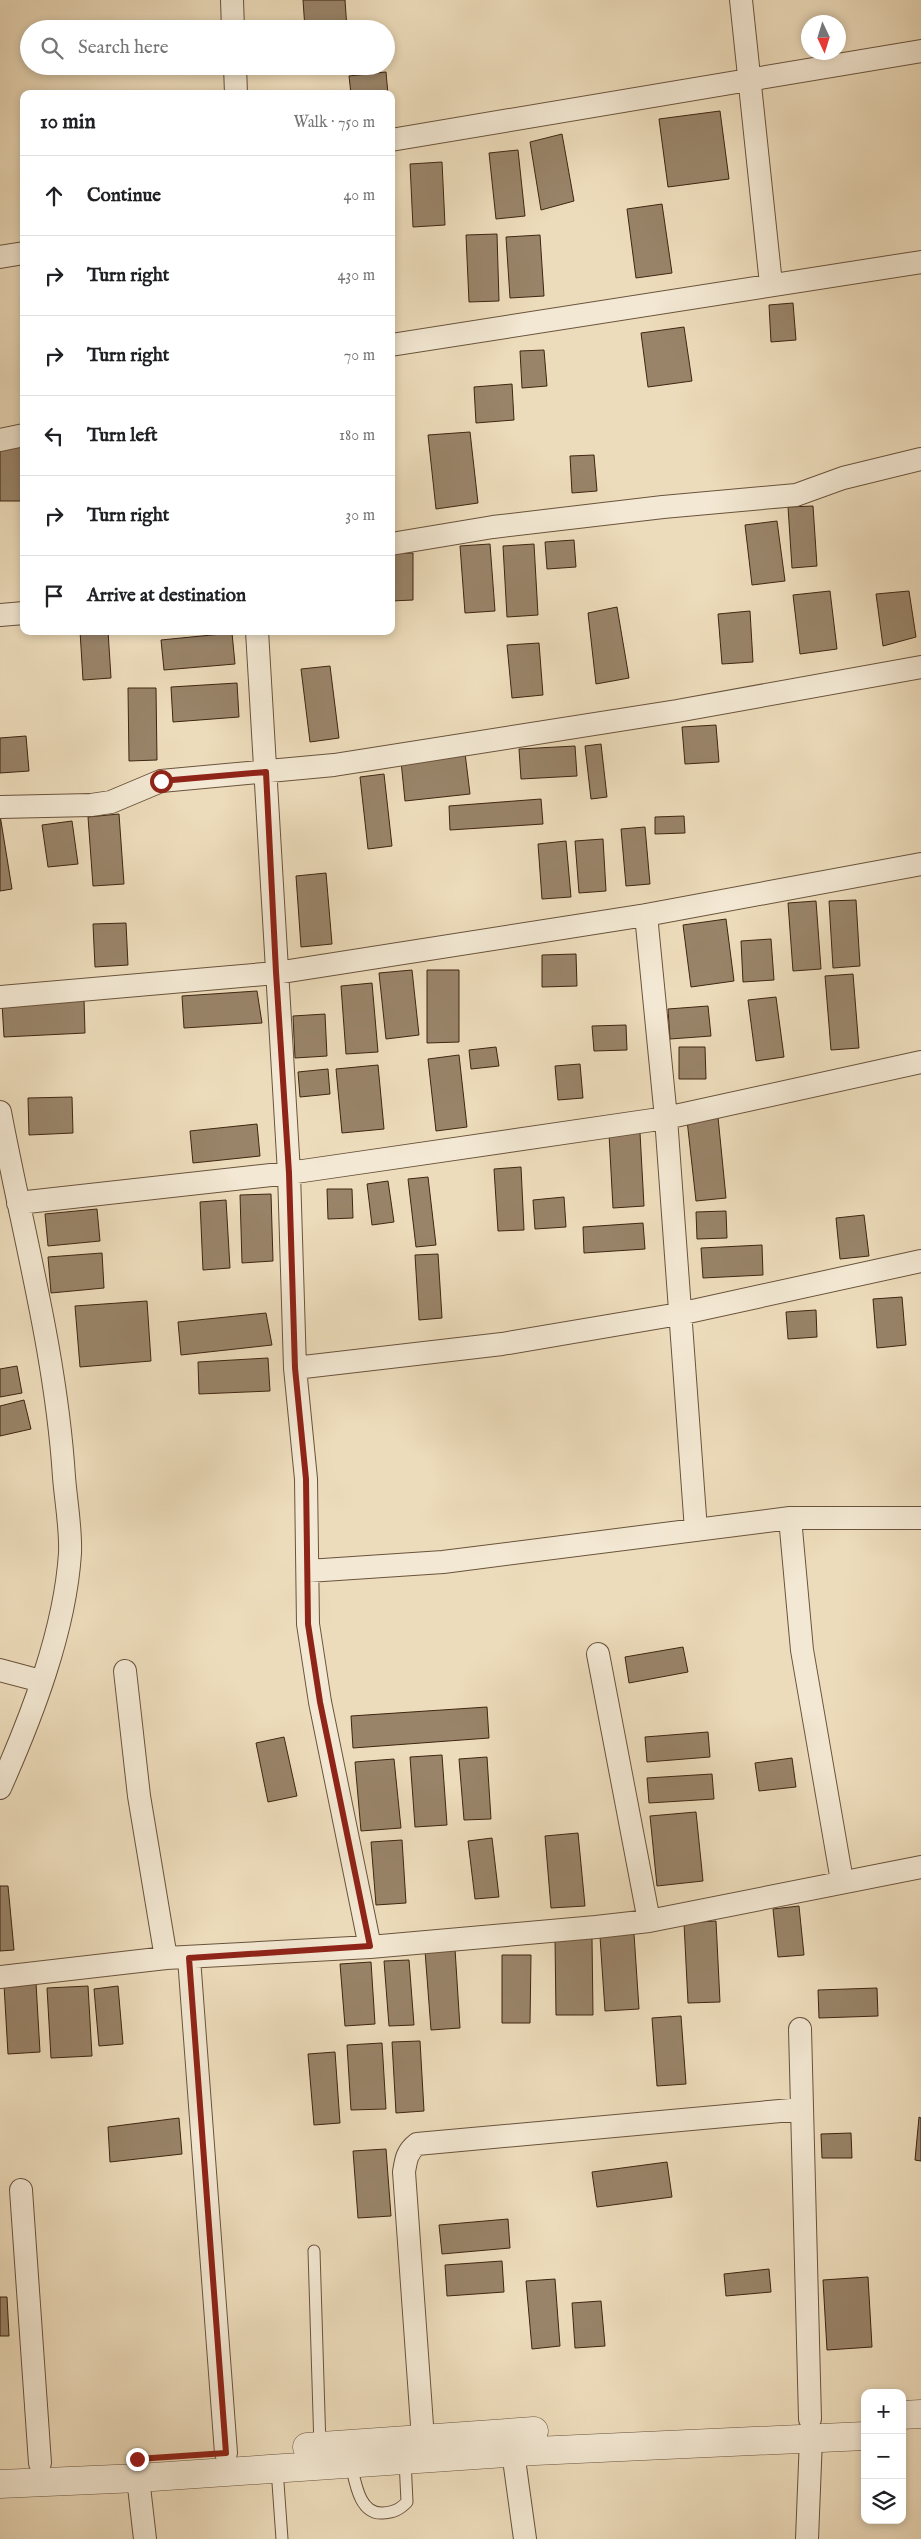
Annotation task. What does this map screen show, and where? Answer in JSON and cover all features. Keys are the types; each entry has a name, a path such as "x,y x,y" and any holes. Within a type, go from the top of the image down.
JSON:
{"street":[{"path":"232,0 233,20"},
{"path":"741,0 771,284"},
{"path":"395,139 921,51"},
{"path":"235,75 236,90"},
{"path":"0,257 20,254"},
{"path":"395,344 921,262"},
{"path":"0,440 20,436"},
{"path":"395,543 493,527 663,507 796,495 843,478 921,459"},
{"path":"0,615 20,613"},
{"path":"257,635 289,1173 295,1368 306,1479 308,1624 320,1702 370,1946"},
{"path":"0,807 91,805 111,802 161,781 334,765 677,711 921,666"},
{"path":"0,997 276,972 646,916 921,864"},
{"path":"646,916 666,1118 696,1530"},
{"path":"18,1203 289,1173 666,1118 921,1062"},
{"path":"0,1112 42,1311 61,1422 70,1552 59,1628 18,1748 0,1788"},
{"path":"295,1368 502,1344 679,1314 921,1261"},
{"path":"308,1571 443,1562 790,1518 921,1518"},
{"path":"790,1518 802,1650 842,1880"},
{"path":"598,1654 650,1921"},
{"path":"0,1670 41,1681"},
{"path":"125,1671 139,1796 166,1958"},
{"path":"0,1976 166,1958 370,1946 650,1921 842,1880 921,1866"},
{"path":"189,1958 226,2453"},
{"path":"800,2029 810,2428 807,2539"},
{"path":"423,2439 404,2172 406,2158 410,2150 418,2144 802,2109"},
{"path":"21,2190 40,2463"},
{"path":"906,2415 921,2414"},
{"path":"0,2484 138,2478 513,2452 810,2428 861,2418"},
{"path":"0,2465 226,2453 534,2431 810,2428 861,2435"},
{"path":"906,2434 921,2433"},
{"path":"513,2452 525,2539"},
{"path":"138,2478 145,2539"}],"lane":[{"path":"314,2251 320,2447"},
{"path":"350,2464 361,2500 370,2511 377,2514 397,2512 407,2502 405,2460"},
{"path":"277,2469 282,2539"}],"building":[{"path":"303,0 345,0 346,20 304,20"},
{"path":"386,75 388,90 351,90 349,76"},
{"path":"720,111 729,179 668,187 659,119"},
{"path":"562,134 574,201 541,210 530,142"},
{"path":"518,150 525,216 496,219 489,153"},
{"path":"442,162 445,225 413,227 410,164"},
{"path":"662,204 672,273 636,278 627,209"},
{"path":"497,234 499,301 469,302 466,235"},
{"path":"540,235 544,296 510,298 506,237"},
{"path":"793,303 796,340 771,342 769,305"},
{"path":"684,327 692,381 648,387 641,333"},
{"path":"544,350 547,386 522,388 520,351"},
{"path":"512,384 514,420 476,423 474,387"},
{"path":"470,432 478,503 436,509 428,435"},
{"path":"0,446 20,446 20,501 0,501"},
{"path":"594,455 597,491 572,493 570,456"},
{"path":"813,506 817,566 792,568 788,507"},
{"path":"777,521 785,581 752,585 745,525"},
{"path":"574,540 576,567 547,569 545,542"},
{"path":"490,544 495,611 465,613 460,546"},
{"path":"534,544 538,615 507,617 503,546"},
{"path":"395,553 413,553 413,600 395,601"},
{"path":"830,591 837,649 800,654 793,595"},
{"path":"909,591 916,637 883,646 876,594"},
{"path":"617,607 629,678 596,684 588,613"},
{"path":"750,611 753,662 722,664 718,614"},
{"path":"80,635 108,635 111,678 83,680"},
{"path":"232,635 235,664 164,670 161,640"},
{"path":"539,643 543,695 512,698 507,645"},
{"path":"330,666 339,738 310,742 301,669"},
{"path":"237,683 239,717 173,722 171,687"},
{"path":"128,688 156,688 157,760 129,761"},
{"path":"716,725 719,762 685,764 682,727"},
{"path":"26,736 29,771 0,773 0,738"},
{"path":"601,744 607,797 591,799 585,746"},
{"path":"575,746 577,776 521,779 519,749"},
{"path":"465,753 470,794 405,801 401,761"},
{"path":"384,774 392,846 368,849 360,777"},
{"path":"541,799 543,824 450,830 449,806"},
{"path":"119,814 124,884 93,886 88,817"},
{"path":"0,815 12,889 0,891"},
{"path":"684,816 685,833 655,834 655,817"},
{"path":"72,821 78,864 48,867 42,825"},
{"path":"645,827 650,884 626,886 621,829"},
{"path":"603,839 606,891 579,893 575,841"},
{"path":"566,841 571,897 542,899 538,844"},
{"path":"326,873 332,944 301,947 296,876"},
{"path":"856,900 860,966 833,968 829,901"},
{"path":"816,901 821,969 793,971 788,903"},
{"path":"726,919 734,981 691,987 683,925"},
{"path":"126,923 128,965 95,967 93,924"},
{"path":"771,939 774,980 743,982 741,941"},
{"path":"576,954 577,986 542,987 542,955"},
{"path":"412,970 419,1035 386,1039 379,973"},
{"path":"427,970 459,970 459,1042 427,1043"},
{"path":"853,974 859,1048 831,1050 825,976"},
{"path":"372,983 378,1052 346,1054 341,986"},
{"path":"257,991 262,1023 184,1028 182,996"},
{"path":"776,997 784,1057 756,1061 748,1000"},
{"path":"84,999 85,1033 4,1037 2,1003"},
{"path":"708,1006 711,1036 670,1039 668,1009"},
{"path":"325,1014 327,1056 295,1058 293,1016"},
{"path":"626,1025 627,1050 594,1051 592,1026"},
{"path":"496,1047 499,1066 471,1069 469,1050"},
{"path":"679,1047 705,1047 706,1079 679,1079"},
{"path":"459,1055 467,1127 436,1131 428,1059"},
{"path":"580,1064 583,1098 558,1100 555,1066"},
{"path":"378,1065 384,1129 342,1133 336,1069"},
{"path":"328,1069 330,1094 300,1097 298,1072"},
{"path":"72,1097 73,1133 29,1135 28,1098"},
{"path":"718,1117 726,1198 696,1201 687,1120"},
{"path":"257,1124 260,1156 193,1163 190,1131"},
{"path":"640,1133 644,1206 613,1208 609,1134"},
{"path":"521,1167 524,1230 498,1231 494,1169"},
{"path":"428,1177 436,1245 416,1247 408,1179"},
{"path":"388,1181 394,1222 372,1225 367,1184"},
{"path":"327,1189 352,1189 353,1218 328,1219"},
{"path":"271,1194 273,1261 242,1263 240,1195"},
{"path":"564,1197 566,1227 535,1229 533,1200"},
{"path":"226,1200 230,1268 203,1270 200,1202"},
{"path":"97,1209 100,1241 48,1246 45,1214"},
{"path":"726,1211 727,1238 697,1239 696,1212"},
{"path":"864,1215 869,1256 840,1259 836,1218"},
{"path":"643,1223 645,1249 584,1253 583,1227"},
{"path":"762,1245 763,1275 703,1278 701,1248"},
{"path":"102,1253 104,1288 51,1293 48,1257"},
{"path":"438,1254 442,1318 419,1320 415,1255"},
{"path":"902,1297 906,1345 877,1348 873,1299"},
{"path":"147,1301 151,1361 80,1367 75,1306"},
{"path":"816,1310 817,1337 788,1339 786,1312"},
{"path":"266,1313 272,1345 181,1355 178,1322"},
{"path":"268,1358 270,1391 199,1394 198,1362"},
{"path":"17,1366 22,1393 0,1397 0,1369"},
{"path":"24,1400 31,1429 0,1436 0,1406"},
{"path":"683,1647 688,1672 629,1683 625,1657"},
{"path":"487,1707 489,1738 353,1748 351,1716"},
{"path":"708,1732 710,1757 647,1762 645,1737"},
{"path":"284,1737 297,1796 268,1802 256,1743"},
{"path":"442,1755 447,1825 415,1827 410,1757"},
{"path":"487,1757 491,1819 464,1820 459,1759"},
{"path":"792,1758 796,1787 759,1791 755,1763"},
{"path":"394,1759 401,1828 361,1831 355,1762"},
{"path":"712,1774 714,1799 649,1803 647,1778"},
{"path":"696,1812 703,1881 657,1886 650,1816"},
{"path":"578,1833 585,1906 551,1908 545,1836"},
{"path":"492,1838 499,1897 475,1899 468,1841"},
{"path":"402,1840 406,1903 376,1905 371,1842"},
{"path":"0,1886 8,1886 14,1950 0,1951"},
{"path":"799,1906 804,1955 778,1957 773,1909"},
{"path":"716,1921 720,2002 688,2003 684,1923"},
{"path":"634,1934 639,2009 605,2011 600,1937"},
{"path":"555,1938 592,1938 593,2015 556,2015"},
{"path":"455,1949 460,2028 431,2030 425,1951"},
{"path":"502,1955 531,1955 530,2023 502,2023"},
{"path":"409,1960 414,2025 389,2026 384,1961"},
{"path":"371,1962 375,2024 345,2026 340,1964"},
{"path":"36,1983 40,2052 8,2054 4,1985"},
{"path":"88,1986 92,2056 51,2058 47,1988"},
{"path":"118,1986 123,2044 99,2046 94,1989"},
{"path":"877,1988 878,2016 819,2018 818,1990"},
{"path":"681,2016 686,2084 657,2086 652,2018"},
{"path":"420,2041 424,2111 396,2113 392,2042"},
{"path":"382,2043 386,2109 351,2110 347,2045"},
{"path":"335,2052 340,2123 314,2125 308,2054"},
{"path":"919,2117 921,2118 921,2161 915,2160"},
{"path":"179,2118 182,2154 110,2162 108,2127"},
{"path":"851,2133 852,2158 822,2158 821,2134"},
{"path":"386,2149 391,2216 358,2218 353,2151"},
{"path":"667,2162 672,2197 597,2207 592,2172"},
{"path":"508,2219 510,2248 442,2254 439,2225"},
{"path":"502,2261 504,2292 447,2296 445,2265"},
{"path":"769,2269 771,2292 726,2296 724,2274"},
{"path":"868,2277 872,2347 827,2350 823,2280"},
{"path":"555,2279 560,2346 532,2349 526,2281"},
{"path":"0,2297 7,2297 9,2336 0,2336"},
{"path":"601,2301 605,2346 575,2348 572,2303"}],"route":[{"path":"137,2459 226,2453 189,1958 370,1946 320,1702 308,1624 307,1580 309,1558 306,1479 295,1368 289,1173 266,772 176,778 161,781"}]}
